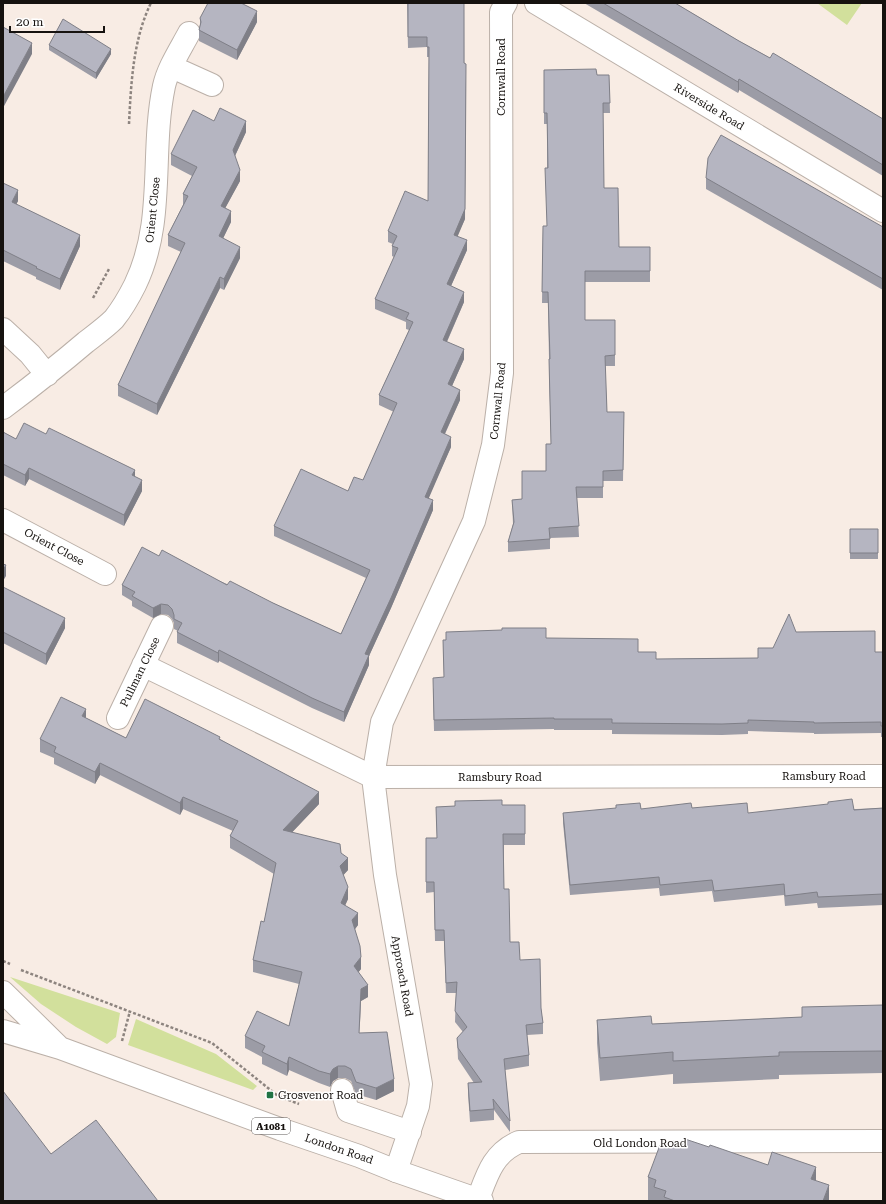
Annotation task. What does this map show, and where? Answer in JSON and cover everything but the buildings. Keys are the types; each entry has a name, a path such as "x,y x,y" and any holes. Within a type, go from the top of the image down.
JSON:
{"street":[{"name":"Cornwall Road","path":"373,777 382,722 474,521 493,445 502,373 501,12 506,3"},
{"name":"Riverside Road","path":"536,3 883,211"},
{"name":"Orient Close","path":"3,408 46,376 114,319 129,296 141,273 150,245 155,209 160,114 165,85 188,34"},
{"path":"172,67 212,85"},
{"path":"3,329 30,354 46,376"},
{"name":"Orient Close","path":"3,520 105,574"},
{"name":"Pullman Close","path":"118,718 162,626"},
{"name":"Ramsbury Road","path":"143,665 373,777 883,776"},
{"name":"Approach Road","path":"373,777 385,875 421,1084 418,1106 396,1171"},
{"name":"London Road","path":"3,992 60,1048"},
{"name":"London Road","path":"3,1031 60,1048 280,1129 359,1156 396,1171 480,1200"},
{"path":"342,1090 348,1111 410,1132"},
{"name":"Old London Road","path":"480,1200 486,1176 500,1153 509,1146 519,1142 883,1141"}],"path":[{"path":"129,130 131,86 136,47 147,10 151,3"},
{"path":"90,302 110,268"},
{"path":"3,961 27,973 212,1043 278,1096 306,1107"}],"green space":[{"path":"817,3 862,3 847,25"},
{"path":"10,977 120,1013 116,1037 107,1044 76,1027 41,1004"},
{"path":"136,1019 216,1054 257,1086 253,1090 128,1045"}],"place":[{"name":"Grosvenor Road","path":"270,1095"}]}
